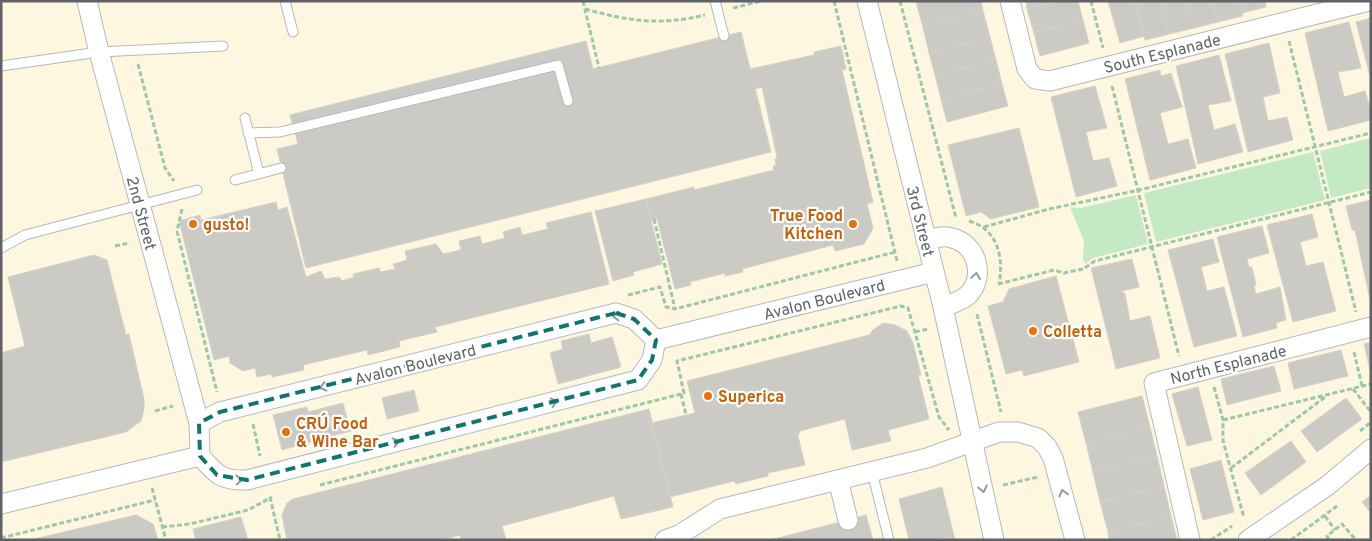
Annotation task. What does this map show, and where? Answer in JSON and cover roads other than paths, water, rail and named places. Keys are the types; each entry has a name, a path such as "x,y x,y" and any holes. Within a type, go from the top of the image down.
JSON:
{"street":[{"name":"2nd Street","path":"87,1 199,424"},
{"name":"3rd Street","path":"867,1 943,307 966,443 983,490 994,540"},
{"name":"South Esplanade","path":"1010,1 1026,69 1035,79 1050,81 1369,1"},
{"path":"926,241 942,236 964,243 972,251 976,261 978,272 975,284 960,301 943,307"},
{"name":"Avalon Boulevard","path":"199,424 220,412 616,313 634,319 656,340 934,272"},
{"name":"North Esplanade","path":"1190,540 1154,383 1366,328"},
{"path":"199,424 200,456 217,475 231,481 247,480 638,380 652,360 656,340"},
{"path":"666,540 679,535 720,509 927,458 999,432 1018,432 1038,438 1050,452 1075,540"},
{"path":"1248,540 1327,486 1371,449"},
{"path":"1,504 200,456"},
{"path":"838,480 848,520"}],"lane":[{"path":"285,1 293,32"},
{"path":"715,1 724,36"},
{"path":"1,66 99,52 223,46"},
{"path":"248,133 280,132 558,65 568,101"},
{"path":"245,118 259,174"},
{"path":"234,180 281,168"},
{"path":"1,248 25,235 140,203 197,190"},
{"path":"872,472 889,540"}],"place":[{"name":"gusto!","path":"193,224"},
{"name":"True Food Kitchen","path":"853,224"},
{"name":"Colletta","path":"1033,331"},
{"name":"Superica","path":"708,396"},
{"name":"CRÚ Food & Wine Bar","path":"286,432"}]}
